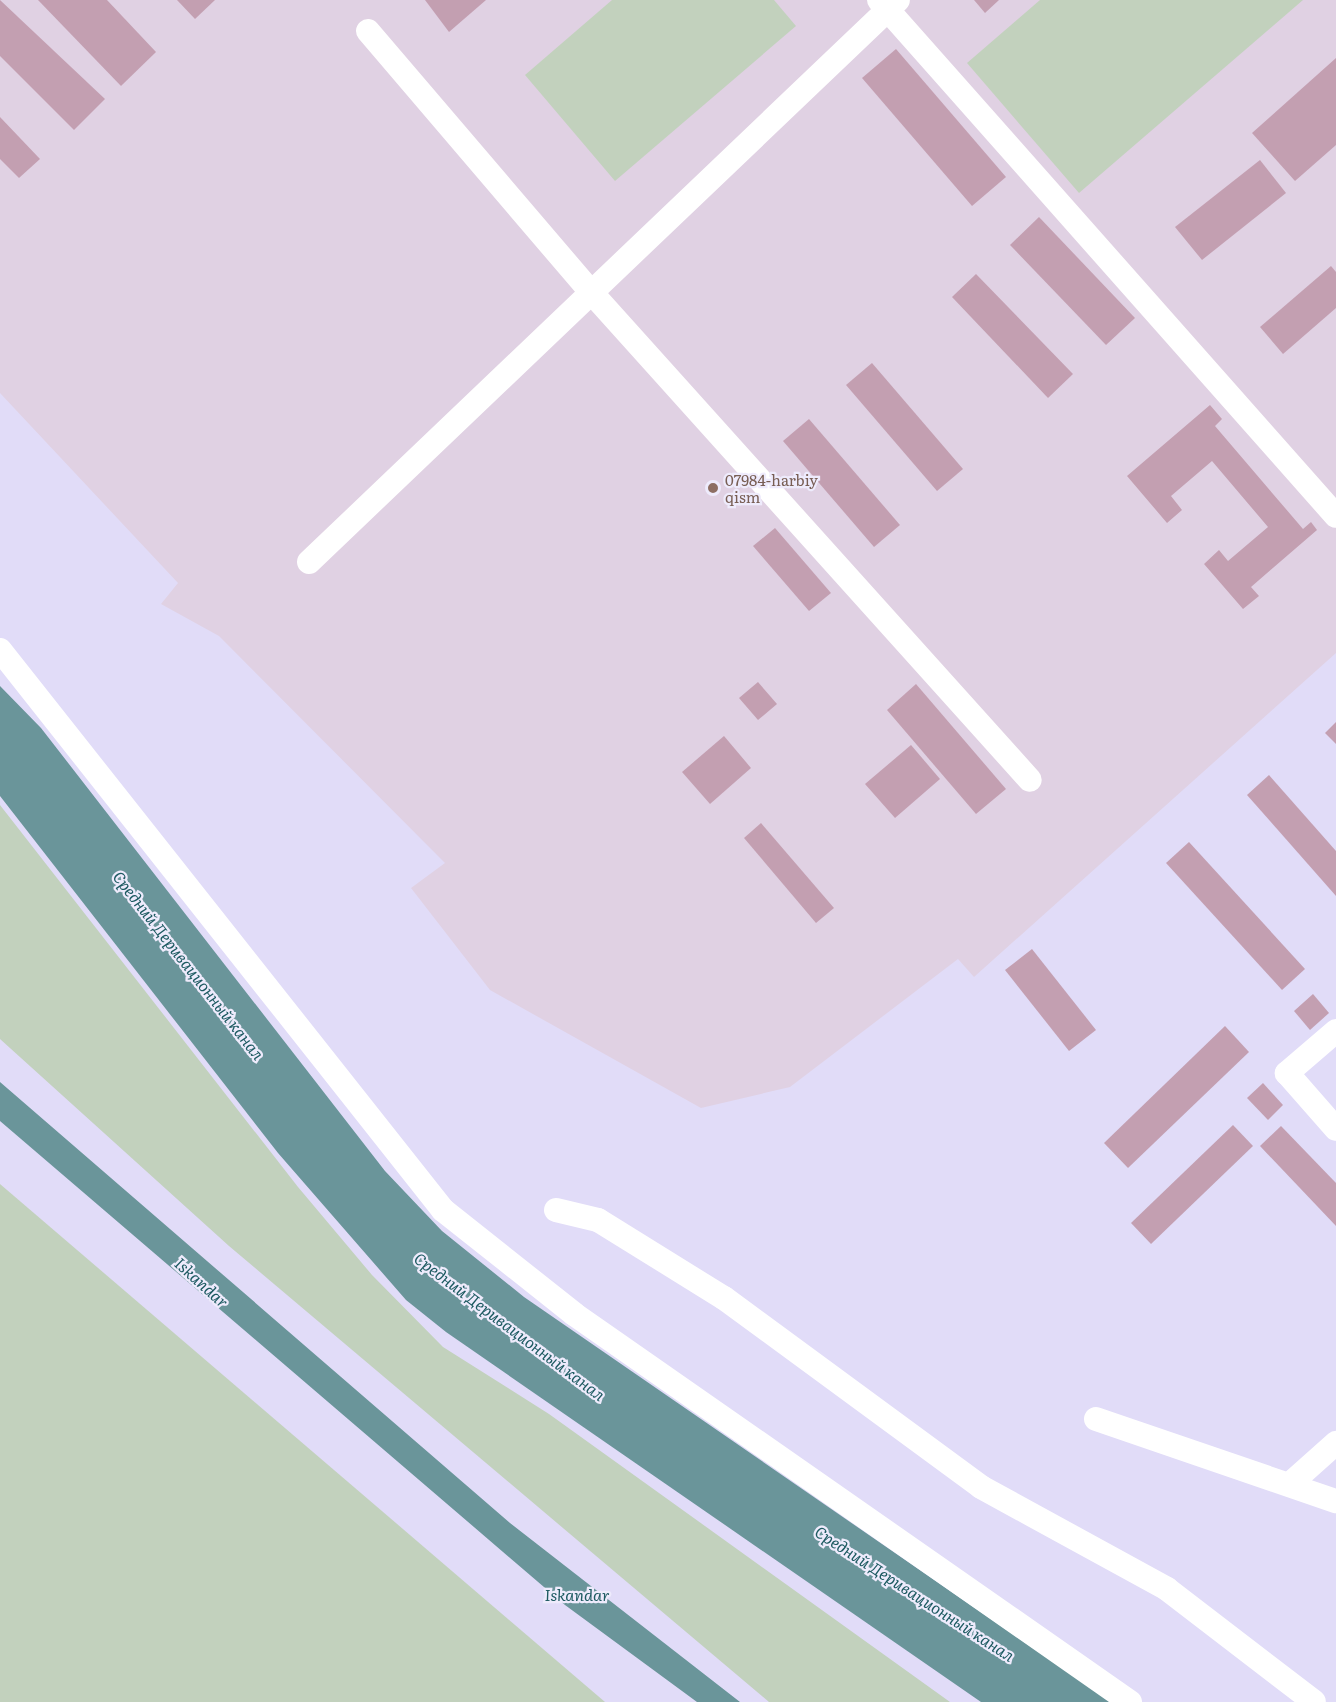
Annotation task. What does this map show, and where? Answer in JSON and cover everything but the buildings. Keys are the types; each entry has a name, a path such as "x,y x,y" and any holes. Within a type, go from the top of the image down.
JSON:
{"street":[{"path":"309,562 888,3 1336,516"},
{"path":"368,31 591,292 1030,780"},
{"path":"0,650 443,1210 574,1314 1130,1702"},
{"path":"1336,1031 1287,1073 1336,1129"},
{"path":"556,1210 598,1220 724,1298 981,1487 1167,1589 1314,1702"},
{"path":"1096,1419 1336,1501"},
{"path":"1290,1484 1336,1443"}],"shaded area":[{"name":"07984-harbiy qism","path":"0,0 1336,0 1336,653 974,977 958,959 790,1087 701,1108 490,990 411,888 445,863 219,636 161,604 178,583 0,393"},
{"path":"612,0 774,0 796,26 615,181 525,75"},
{"path":"1040,0 1303,0 1079,193 967,63"},
{"path":"0,805 298,1187 372,1275 443,1347 549,1414 950,1702 769,1702 229,1246 0,1039"},
{"path":"0,1184 605,1702 0,1702"}],"water":[{"name":"Средний Деривационный канал","path":"0,686 41,728 385,1171 442,1231 524,1297 1111,1702 981,1702 446,1332 406,1300 278,1153 0,796"},
{"name":"Iskandar","path":"0,1082 510,1523 740,1702 697,1702 565,1605 0,1121"}],"place":[{"name":"07984-harbiy qism","path":"713,488"}]}
